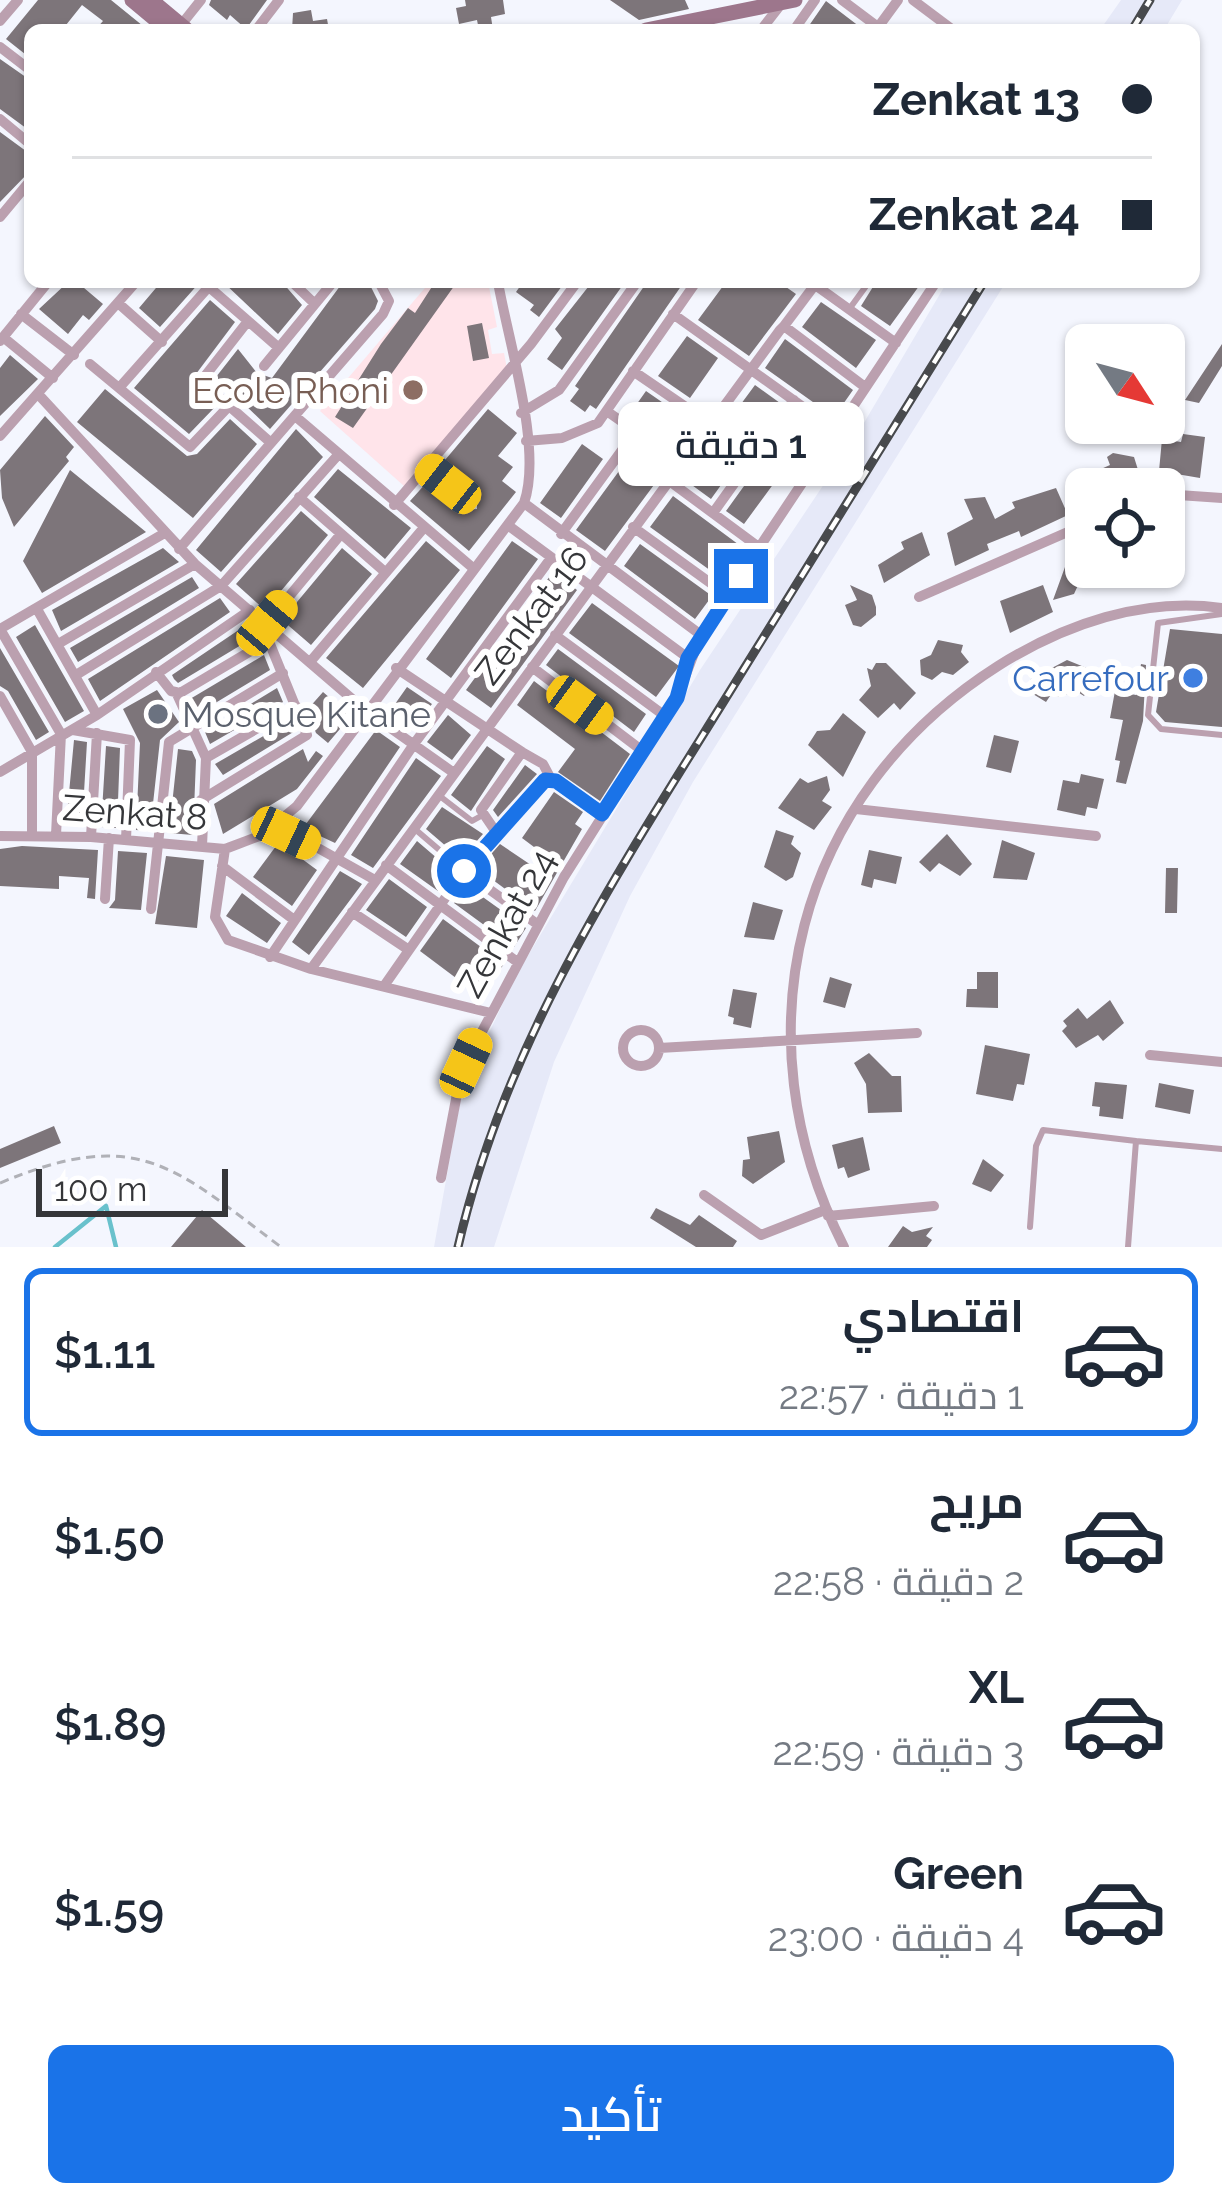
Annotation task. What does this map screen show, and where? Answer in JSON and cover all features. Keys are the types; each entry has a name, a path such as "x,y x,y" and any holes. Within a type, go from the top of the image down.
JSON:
{"main road":[{"path":"132,0 171,24"},
{"path":"152,0 174,24"},
{"path":"675,24 706,11 738,11 788,1"}],"street":[{"path":"0,21 19,0"},
{"path":"181,24 201,0"},
{"path":"261,24 279,0"},
{"path":"842,0 872,24"},
{"path":"913,0 945,24"},
{"path":"767,24 788,1"},
{"path":"728,24 738,11"},
{"path":"0,46 24,65"},
{"path":"0,119 24,139"},
{"path":"0,139 11,128"},
{"path":"0,218 24,188"},
{"path":"43,288 2,339 53,378"},
{"path":"0,436 130,288"},
{"path":"119,388 208,288"},
{"path":"214,288 279,348"},
{"path":"298,288 315,304"},
{"path":"264,367 328,288"},
{"path":"179,549 383,314 388,301 382,288"},
{"path":"499,288 526,441 530,477 524,503 701,635"},
{"path":"394,506 572,288"},
{"path":"521,412 559,390 633,288"},
{"path":"526,441 577,434 608,412 692,288"},
{"name":"Zenkat 16","path":"310,969 811,288"},
{"path":"820,288 896,344"},
{"name":"Zenkat 24","path":"441,1178 460,1082 516,961 640,749 677,698 688,658 701,635 932,288"},
{"path":"118,303 162,342"},
{"path":"21,314 74,355"},
{"path":"674,314 838,432"},
{"path":"248,321 205,374 207,385 270,442"},
{"path":"784,326 866,387"},
{"path":"90,364 190,447 229,406"},
{"path":"633,371 709,423"},
{"path":"38,394 195,564 365,710 454,772"},
{"path":"713,513 794,400"},
{"path":"608,412 681,463"},
{"path":"295,416 394,506 472,568"},
{"path":"561,533 636,431"},
{"path":"76,675 220,586 338,454"},
{"path":"425,467 470,502"},
{"path":"668,480 760,548"},
{"path":"1185,495 1222,498"},
{"path":"299,497 386,572"},
{"name":"Zenkat 8","path":"0,836 91,836 225,849 277,825 310,791 396,668 524,503"},
{"path":"509,526 688,658"},
{"path":"634,527 727,596"},
{"path":"310,662 422,530"},
{"path":"919,596 1065,533"},
{"path":"56,835 67,732 0,628 163,534"},
{"path":"1,770 97,715 156,672 259,617 341,534"},
{"path":"270,957 414,744 551,558"},
{"path":"58,644 195,564"},
{"path":"844,1247 800,1135 789,1041 791,985 807,912 831,850 856,809 943,704 1024,650 1126,611 1185,604 1222,610"},
{"path":"37,609 97,715"},
{"path":"200,800 305,740 307,731 259,617"},
{"path":"555,635 665,716"},
{"path":"176,692 266,642"},
{"path":"532,667 640,749"},
{"path":"396,668 543,764 551,779 602,814"},
{"path":"156,672 176,692 206,758 200,800 202,846"},
{"path":"151,909 166,747 283,673"},
{"path":"0,696 32,752 32,835"},
{"path":"206,758 296,706"},
{"path":"67,732 130,741 126,840"},
{"path":"91,836 98,733"},
{"path":"498,835 481,816 521,752"},
{"path":"384,986 464,871 540,783 551,779"},
{"path":"856,809 1096,836"},
{"path":"277,825 375,880"},
{"path":"105,899 109,838"},
{"path":"225,849 217,926 228,940 310,969 491,1013"},
{"path":"386,865 516,961"},
{"path":"222,866 293,919"},
{"path":"464,871 537,924"},
{"path":"352,912 409,950"},
{"path":"658,1048 917,1034"},
{"path":"1150,1055 1222,1062"},
{"path":"704,1195 761,1234 827,1213 934,1206"}],"lane":[{"path":"849,310 865,288"},
{"path":"1222,610 1160,621 1148,710 1161,729 1222,735"},
{"path":"438,794 472,820 481,816"},
{"path":"413,828 464,871"},
{"path":"1030,1227 1036,1146 1043,1130 1222,1149"},
{"path":"1128,1247 1136,1141"}],"path":[{"path":"0,1183 64,1162 146,1157 176,1169 280,1247"}],"shaded area":[{"path":"1121,0 1182,0 1168,24 1104,24"},
{"name":"Ecole Rhoni","path":"425,288 489,288 497,327 488,330 492,354 504,353 507,369 404,486 320,411"},
{"path":"943,288 1002,288 693,782 630,896 554,1062 494,1247 434,1247 462,1091 515,977 700,670 858,433"}],"building":[{"path":"38,0 111,0 141,24 100,24 103,21 82,5 67,24 24,24 24,53 6,39"},
{"path":"211,0 267,0 250,24 240,24 230,15 227,20 209,5"},
{"path":"465,0 503,0 505,14 491,17 492,24 478,24 477,20 459,24 456,8 466,6"},
{"path":"610,0 685,0 689,9 639,20"},
{"path":"826,1 856,24 810,24"},
{"path":"311,10 313,21 327,19 328,24 292,24 293,13"},
{"path":"0,59 24,76 24,127 0,109"},
{"path":"0,132 24,150 24,177 0,202"},
{"path":"62,288 84,288 103,304 89,320 83,315 68,334 39,309"},
{"path":"156,288 195,288 160,327 139,308"},
{"path":"229,288 287,288 302,305 278,334"},
{"path":"339,288 372,288 378,301 375,309 270,429 216,377 238,349 257,373 272,378"},
{"path":"431,288 453,288 353,428 335,417 408,308 415,313"},
{"path":"519,288 561,288 539,317 530,310 534,305 516,292"},
{"path":"587,288 621,288 562,370 547,359 562,338 555,329"},
{"path":"643,288 680,288 596,409 590,405 585,412 570,401 579,389 575,386"},
{"path":"722,288 788,288 796,294 749,356 698,320"},
{"path":"872,288 918,288 890,326 861,306"},
{"path":"210,300 235,322 196,374 203,395 215,407 189,434 134,388"},
{"path":"821,302 876,340 856,368 802,327"},
{"path":"482,323 489,358 473,361 467,326"},
{"path":"687,336 718,358 690,398 658,376"},
{"path":"785,339 853,390 834,417 765,368"},
{"path":"1222,344 1222,366 1199,403 1185,400"},
{"path":"10,355 38,379 0,416 0,368"},
{"path":"755,385 780,403 711,499 685,480"},
{"path":"105,389 187,456 197,454 230,419 257,444 193,518 77,422"},
{"path":"646,391 695,425 677,448 629,415"},
{"path":"488,409 517,433 498,456 513,467 502,481 516,492 469,551 410,501 428,481 465,510 477,509 477,495 440,466"},
{"path":"796,414 815,427 744,524 726,511"},
{"path":"45,416 74,447 66,457 69,461 14,527 2,498 0,470"},
{"path":"296,429 323,457 221,572 196,550"},
{"path":"1185,434 1205,437 1200,478 1185,475 1185,468 1159,468 1162,444 1185,444"},
{"path":"582,444 603,459 561,518 540,503"},
{"path":"638,445 668,466 605,551 576,530"},
{"path":"1113,453 1134,457 1137,468 1103,468 1110,465 1107,457"},
{"path":"338,469 411,528 385,559 314,497"},
{"path":"70,470 146,532 42,593 23,561"},
{"path":"1056,488 1065,516 1021,537 1019,531 987,544 989,550 955,566 947,533 973,519 964,499 985,497 995,519 1015,508 1012,502"},
{"path":"673,496 746,550 725,581 650,527"},
{"path":"301,511 328,535 265,610 236,584"},
{"path":"922,532 930,555 884,583 878,565 904,549 901,542"},
{"path":"426,541 460,570 363,688 326,658"},
{"path":"512,541 538,559 451,678 426,659"},
{"path":"640,544 712,596 695,619 624,566"},
{"path":"163,548 179,562 61,631 52,610"},
{"path":"342,548 372,574 311,645 282,620"},
{"path":"1065,567 1065,588 1077,588 1074,594 1053,600"},
{"path":"553,572 577,590 491,708 466,690"},
{"path":"192,577 199,588 78,662 70,648"},
{"path":"850,585 872,595 876,607 876,615 861,627 853,625 845,605 857,600"},
{"path":"1043,585 1053,612 1010,633 1000,601"},
{"path":"220,598 230,612 100,701 88,679"},
{"path":"592,603 679,666 656,697 569,633"},
{"path":"249,623 256,636 178,683 174,679 172,675"},
{"path":"35,625 84,711 65,722 16,637"},
{"name":"Carrefour","path":"1170,629 1222,634 1222,727 1165,722 1156,712"},
{"path":"938,640 963,645 961,652 969,662 953,675 942,672 932,680 921,675 920,660 931,655"},
{"path":"0,648 49,732 36,740 8,691 0,686"},
{"path":"558,649 646,714 634,732 546,665"},
{"path":"264,655 270,670 197,714 190,699"},
{"path":"1067,660 1099,673 1084,696 1076,691 1059,697 1052,693 1046,702 1033,694 1027,685 1031,679"},
{"path":"876,663 886,663 916,693 900,710 894,703 878,718 859,700 871,686 867,668 872,670"},
{"path":"1141,664 1146,665 1143,721 1126,784 1116,782 1123,720 1110,718 1115,691 1136,695"},
{"path":"534,681 630,754 600,801 558,772 575,749 517,705"},
{"path":"407,687 432,704 411,731 388,714"},
{"path":"277,688 283,702 210,744 205,732"},
{"path":"157,690 179,722 160,740 150,831 136,830 140,743 123,709"},
{"path":"323,692 351,716 328,743 316,733 307,710"},
{"path":"843,713 866,732 843,777 808,745 817,731 830,730"},
{"path":"448,715 471,735 452,760 427,742"},
{"path":"291,720 295,731 223,775 215,764"},
{"path":"376,730 400,747 335,843 303,828"},
{"path":"994,735 1019,741 1011,773 986,767"},
{"path":"74,740 87,742 82,826 66,825"},
{"path":"106,746 120,748 117,828 101,827"},
{"path":"487,746 505,759 471,811 451,795"},
{"path":"178,749 192,751 196,760 193,835 169,833"},
{"path":"303,749 308,762 316,751 323,756 297,789 223,834 214,804"},
{"path":"416,758 441,776 373,868 351,855"},
{"path":"525,765 537,774 498,817 493,810"},
{"path":"1081,774 1104,779 1097,809 1087,807 1085,816 1057,810 1063,780 1079,783"},
{"path":"827,776 830,790 822,801 832,807 814,830 778,808 800,778 808,783"},
{"path":"554,792 583,812 575,824 582,829 535,911 478,869 500,844 537,869 546,856 522,838"},
{"path":"442,807 483,834 461,859 426,829"},
{"path":"776,830 794,836 791,844 801,853 793,877 786,881 764,867"},
{"path":"947,834 972,864 960,876 939,863 930,872 919,862"},
{"path":"1002,840 1035,853 1027,880 993,878"},
{"path":"417,841 452,871 438,891 400,864"},
{"path":"279,842 317,870 292,906 253,877"},
{"path":"0,849 98,850 95,899 87,898 89,878 59,876 59,889 0,886"},
{"path":"869,850 902,857 896,884 874,879 872,888 861,885"},
{"path":"118,851 147,853 141,910 109,908 115,900"},
{"path":"166,856 204,860 197,928 155,924"},
{"path":"1166,868 1178,868 1177,913 1165,913"},
{"path":"340,871 362,884 309,955 292,942"},
{"path":"389,879 427,907 406,937 366,910"},
{"path":"466,885 526,928 514,947 454,903"},
{"path":"242,893 281,923 267,943 226,916"},
{"path":"753,902 783,910 774,940 744,937"},
{"path":"443,919 504,964 480,996 420,951"},
{"path":"977,972 998,972 998,1008 966,1007 967,989 977,989"},
{"path":"830,977 852,984 845,1008 823,1002"},
{"path":"733,989 757,993 751,1028 733,1024 734,1018 728,1016"},
{"path":"1110,1000 1124,1023 1103,1041 1098,1035 1076,1048 1062,1031 1067,1026 1063,1021 1078,1008 1087,1019"},
{"path":"985,1045 1030,1054 1024,1085 1017,1084 1013,1101 976,1094"},
{"path":"869,1053 892,1076 901,1076 902,1112 868,1113 866,1084 854,1063"},
{"path":"1095,1082 1127,1085 1123,1119 1099,1116 1100,1107 1092,1106"},
{"path":"1159,1083 1194,1090 1190,1114 1155,1107"},
{"path":"54,1126 61,1143 0,1168 0,1149"},
{"path":"779,1131 785,1162 753,1184 742,1176 743,1160 750,1159 747,1137"},
{"path":"863,1137 870,1170 848,1178 844,1167 838,1169 832,1145"},
{"path":"983,1159 1004,1175 991,1192 972,1184"},
{"path":"656,1208 690,1225 699,1215 737,1241 733,1247 696,1247 650,1218"},
{"path":"202,1210 220,1225 246,1247 171,1247"},
{"path":"903,1226 912,1232 933,1227 926,1236 932,1240 927,1247 888,1247"}],"waterway":[{"path":"55,1247 106,1206 116,1247"}],"railway":[{"path":"1136,24 1150,0"},
{"path":"458,1247 503,1103 566,968 640,838 980,288"}],"place":[{"name":"Ecole Rhoni","path":"413,390"},
{"name":"Carrefour","path":"1193,678"},
{"name":"Mosque Kitane","path":"158,714"}],"route":[{"path":"464,871 545,780 556,781 602,814 677,698 688,658 741,576"}]}
